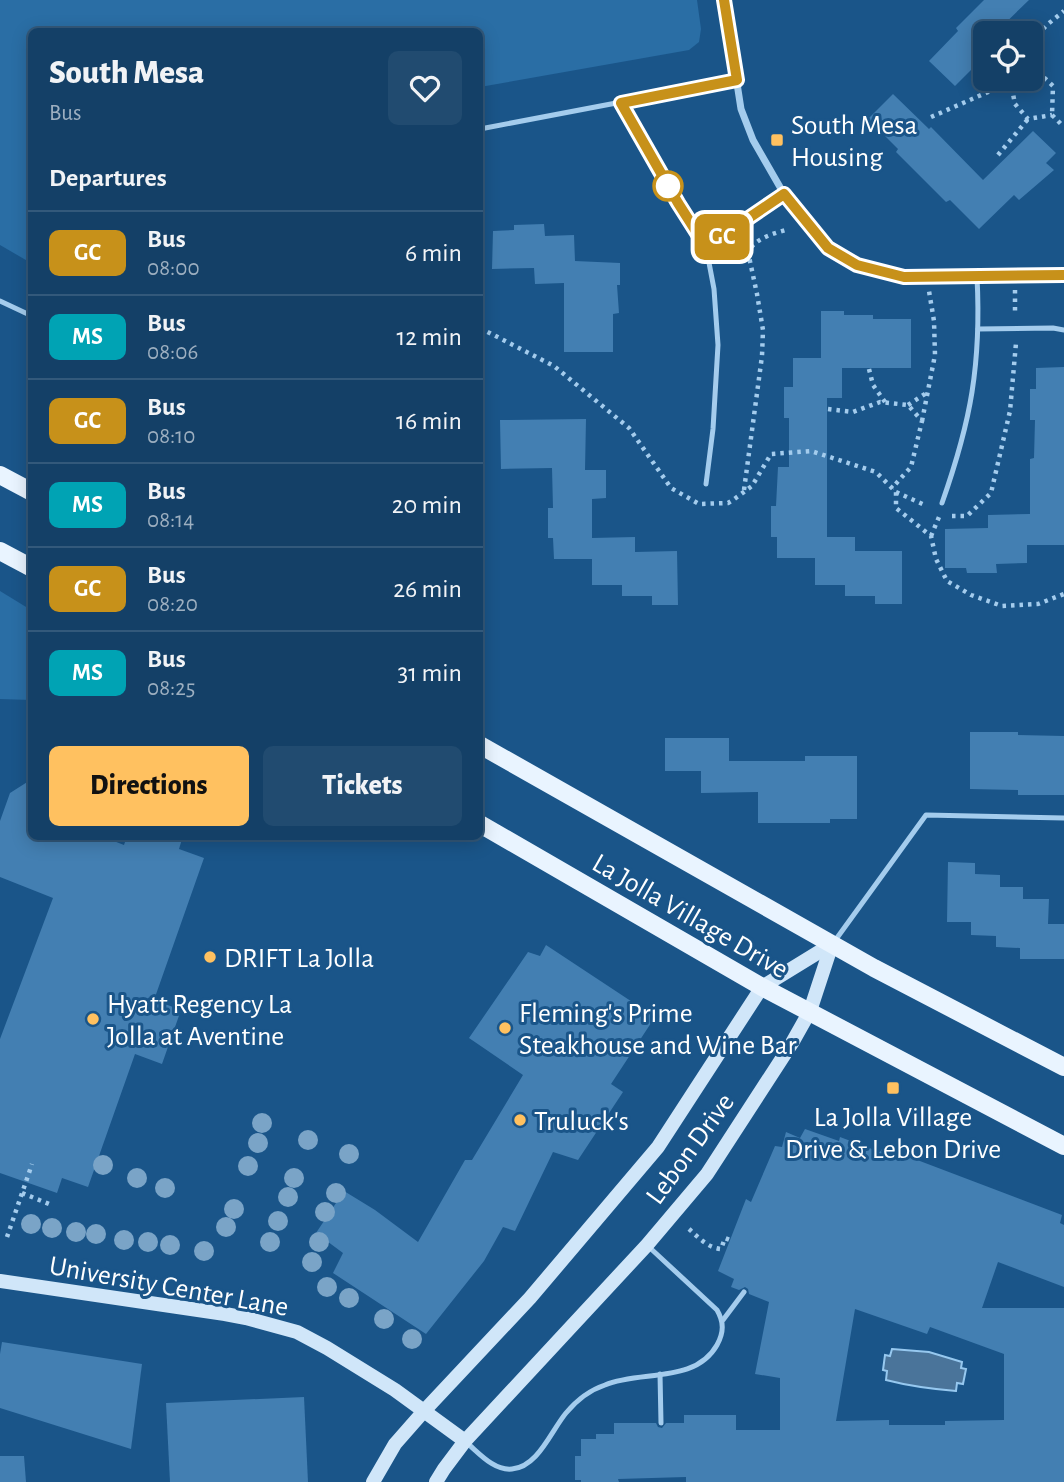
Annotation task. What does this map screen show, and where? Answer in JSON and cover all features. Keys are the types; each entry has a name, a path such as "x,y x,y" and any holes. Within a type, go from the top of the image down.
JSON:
{"main road":[{"path":"0,475 28,490"},
{"path":"0,551 28,566"},
{"name":"La Jolla Village Drive","path":"483,747 874,968 1064,1067"},
{"name":"La Jolla Village Drive","path":"483,826 762,987 1064,1146"}],"street":[{"path":"724,0 741,109 753,140 784,194 828,248 857,265 904,277 1064,275"},
{"name":"Lebon Drive","path":"373,1482 396,1444 424,1411 530,1298 658,1147 762,987 832,944"},
{"name":"Lebon Drive","path":"436,1482 465,1441 647,1245 707,1174 810,1011 832,944"},
{"name":"University Center Lane","path":"0,1281 225,1314 297,1332 395,1390 465,1441"}],"lane":[{"path":"483,128 737,80"},
{"path":"621,103 706,247 715,289 718,345 714,418 706,484"},
{"path":"706,247 784,194"},
{"path":"942,503 959,452 972,391 978,329 976,277"},
{"path":"0,301 28,314"},
{"path":"978,329 1064,330"},
{"path":"832,944 926,815 1064,818"},
{"path":"647,1245 718,1310 723,1320"},
{"path":"465,1441 494,1465 505,1469 527,1465 535,1458 568,1411 593,1390 625,1378 687,1370 700,1363 713,1351 721,1337 723,1320 744,1292"},
{"path":"660,1374 661,1423"}],"path":[{"path":"1043,29 1064,11"},
{"path":"1043,78 1053,86 1052,115 1064,127"},
{"path":"931,117 987,91"},
{"path":"1013,91 1015,104 1028,118"},
{"path":"998,155 1028,118 1052,115"},
{"path":"744,491 763,330 748,252 750,247 765,237 789,229"},
{"path":"941,511 951,516 967,516 991,493 1010,411 1017,352 1015,289"},
{"path":"929,290 934,321 935,355 911,467 894,490 896,508 931,536 936,559 947,581 971,595 1002,606 1038,604 1064,594"},
{"path":"483,330 554,366 629,428 671,488 699,504 728,503 752,486 771,454 811,451 876,472 894,490 930,507"},
{"path":"869,369 873,385 885,402"},
{"path":"828,410 853,412 880,402 908,405 929,391"},
{"path":"908,405 922,421"},
{"path":"7,1237 32,1164"},
{"path":"22,1193 49,1204"},
{"path":"689,1230 718,1250 725,1238 730,1240"}],"shaded area":[{"path":"0,0 697,0 701,29 699,42 689,50 483,86 483,28 28,28 28,261 0,245"},
{"path":"0,591 28,608 28,700 0,699"},
{"path":"892,1349 929,1352 962,1362 961,1368 966,1369 963,1384 957,1383 956,1391 886,1380 887,1371 883,1370 885,1355 890,1356"}],"building":[{"path":"984,0 1029,0 1007,21 973,21 973,68 955,86 929,61 958,31 956,28"},
{"path":"893,94 929,129 931,127 983,180 1033,131 1056,153 1046,163 1054,170 1019,200 1014,195 979,229 950,200 946,202 896,152 898,149 868,119"},
{"path":"544,224 545,236 574,235 575,261 620,263 620,285 617,285 619,313 613,314 613,352 564,352 564,283 535,284 534,268 492,269 493,231 514,230 514,225"},
{"path":"821,311 844,311 844,315 873,315 873,319 911,319 911,368 842,368 842,398 827,398 827,537 855,537 855,551 902,551 902,604 875,604 875,596 845,596 845,585 815,585 815,558 777,558 777,537 771,537 771,506 776,506 778,467 789,467 789,418 784,418 784,387 793,387 793,358 821,358"},
{"path":"1064,367 1064,545 1027,545 1027,563 996,564 997,573 967,573 966,568 945,568 945,529 988,528 988,515 1030,514 1030,459 1034,458 1035,420 1030,420 1030,389 1036,389 1036,368"},
{"path":"586,419 585,470 606,470 606,498 592,499 592,538 635,537 635,552 677,551 678,605 652,605 652,596 622,596 622,585 592,585 592,559 554,559 553,538 548,538 548,508 553,508 552,468 501,469 500,420"},
{"path":"970,732 1064,736 1064,795 1018,795 1018,790 970,789"},
{"path":"665,738 729,738 729,761 805,761 805,756 857,756 857,819 830,819 830,823 758,823 758,792 701,793 701,771 665,771"},
{"name":"Hyatt Regency La Jolla at Aventine","path":"28,782 28,840 111,840 124,845 126,840 182,840 179,849 204,858 154,1000 181,1010 162,1064 135,1054 88,1187 62,1178 57,1193 0,1173 0,1039 53,898 0,877 0,821 10,793"},
{"path":"948,862 975,863 975,874 1000,875 1000,887 1023,887 1023,899 1049,899 1048,924 1064,924 1064,959 1020,959 1020,948 996,947 996,936 971,935 971,922 947,922"},
{"path":"546,945 655,1017 611,1084 623,1092 578,1160 553,1152 515,1231 503,1227 484,1261 426,1334 333,1273 343,1253 316,1233 344,1191 418,1242 465,1160 472,1160 523,1075 469,1038 528,952 540,956"},
{"path":"805,1129 839,1141 840,1137 880,1152 883,1147 1062,1215 1060,1223 1064,1225 1064,1287 998,1262 982,1308 1064,1308 1064,1482 686,1482 686,1477 618,1479 619,1482 575,1480 575,1456 581,1456 581,1439 596,1439 596,1434 614,1434 614,1423 656,1423 662,1428 666,1423 684,1423 684,1415 736,1415 736,1430 780,1430 780,1378 755,1374 769,1302 749,1294 745,1287 739,1290 731,1287 734,1279 718,1271 746,1199 751,1202 775,1146 782,1147 786,1132 800,1138","holes":["855,1309 927,1334 930,1327 1004,1354 1004,1420 945,1421 945,1425 889,1425 889,1420 836,1421"]},
{"path":"2,1342 142,1364 131,1449 0,1408"},
{"path":"304,1397 308,1482 170,1482 166,1403"},
{"path":"0,1456 24,1456 26,1482 0,1482"}],"bus line":[{"name":"GC","path":"724,0 737,80 621,103 706,247 784,194 828,248 857,265 904,277 1064,275"}],"place":[{"name":"South Mesa Housing","path":"777,140"},
{"name":"DRIFT La Jolla","path":"210,957"},
{"name":"Hyatt Regency La Jolla at Aventine","path":"93,1019"},
{"name":"Fleming's Prime Steakhouse and Wine Bar","path":"505,1028"},
{"name":"La Jolla Village Drive & Lebon Drive","path":"893,1088"},
{"name":"Truluck's","path":"520,1120"}]}
